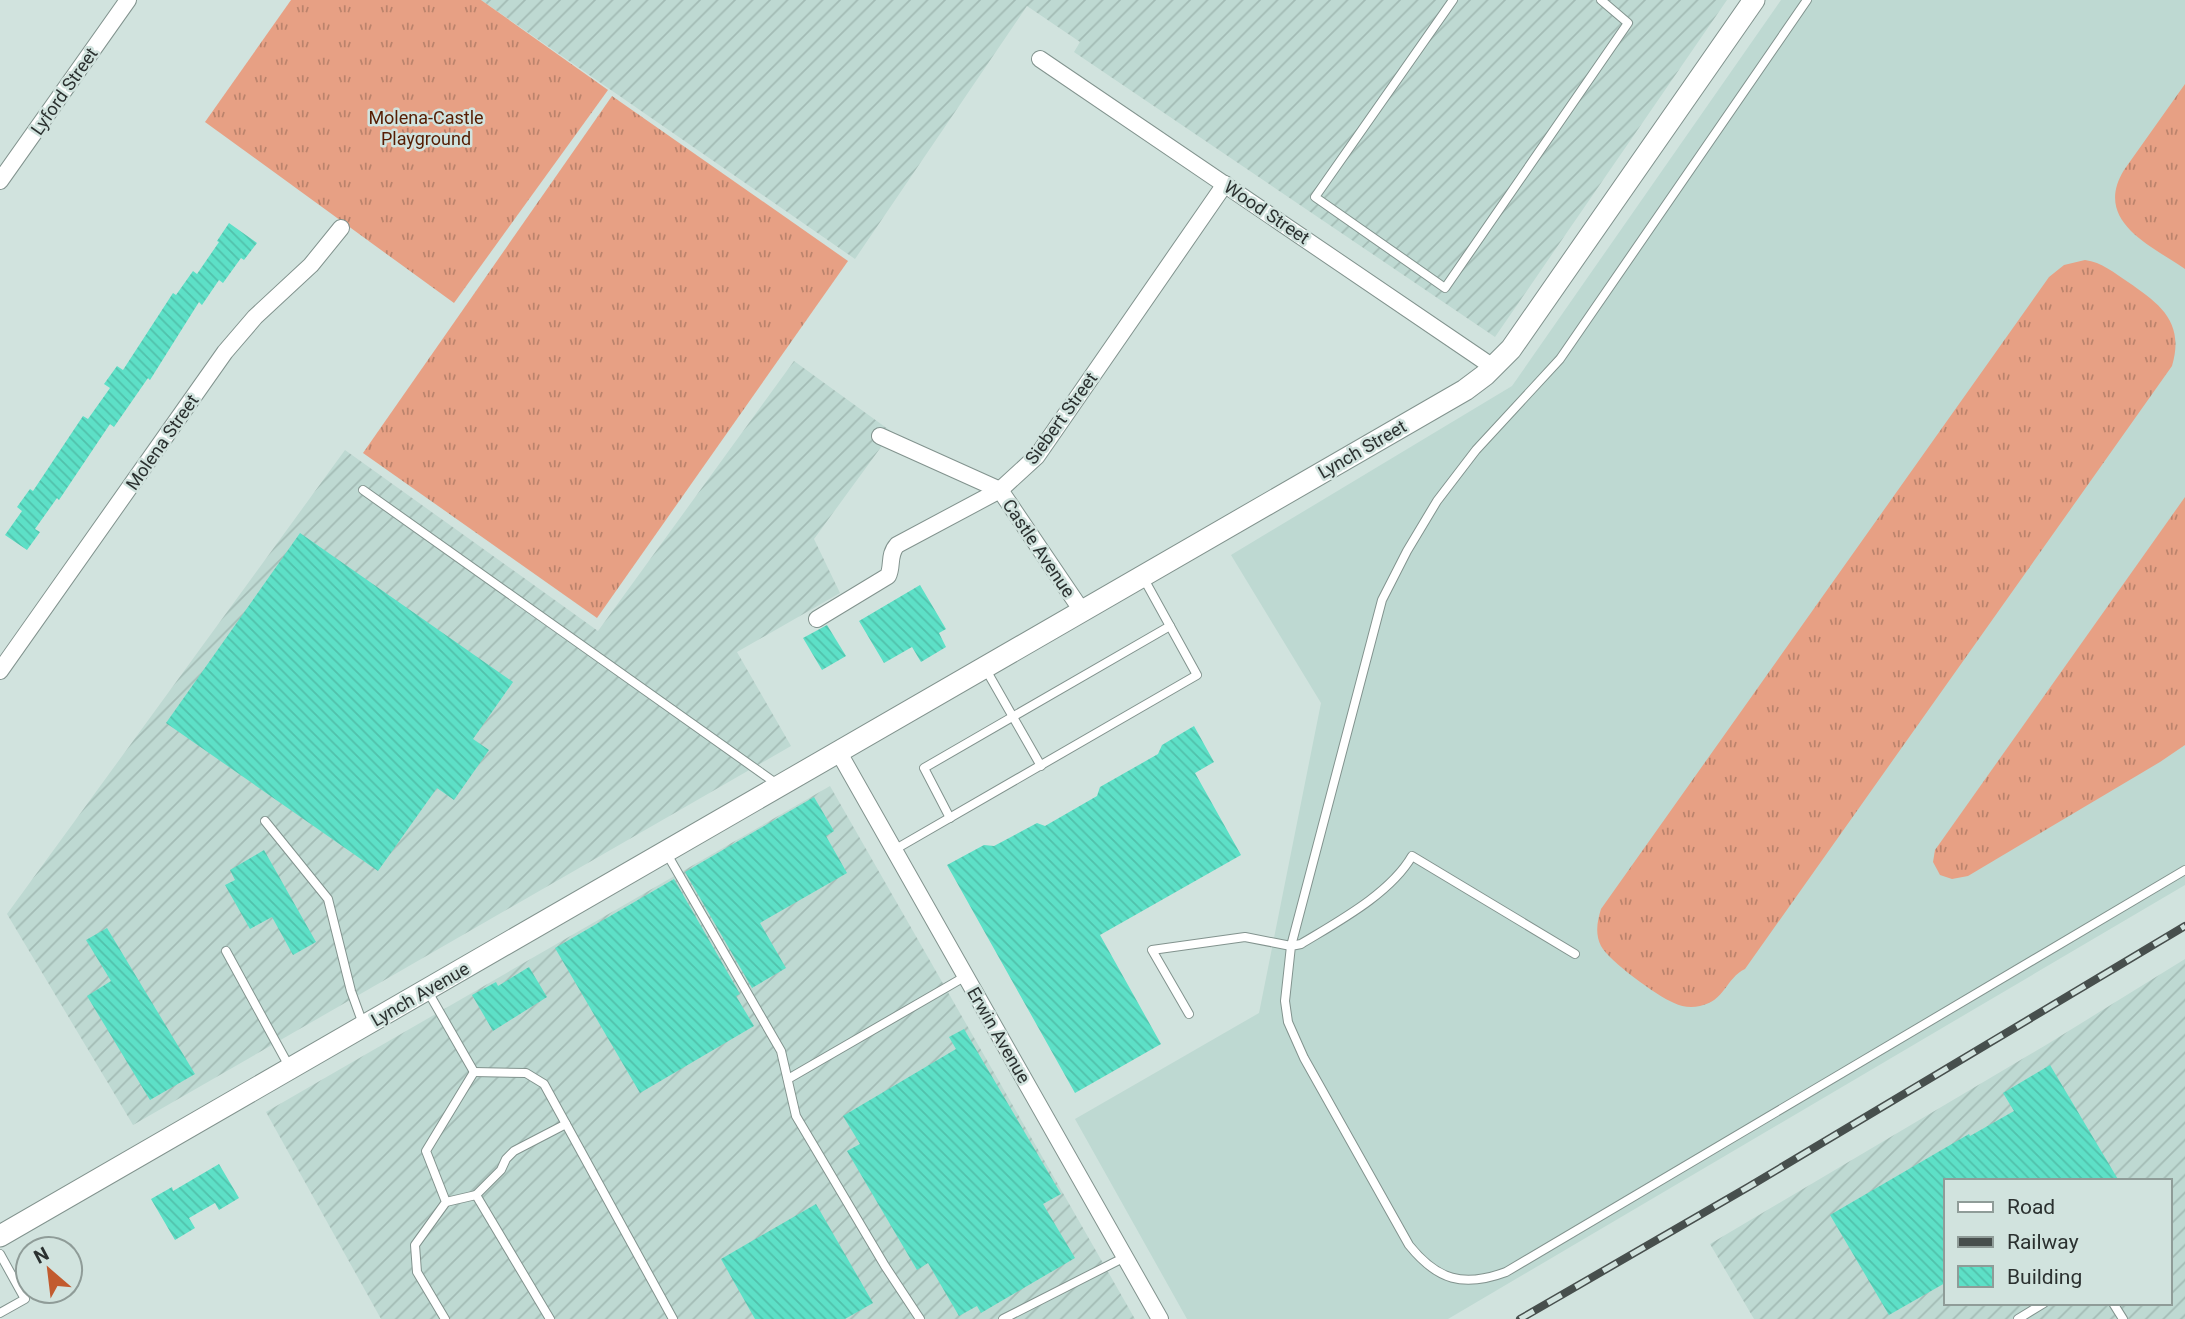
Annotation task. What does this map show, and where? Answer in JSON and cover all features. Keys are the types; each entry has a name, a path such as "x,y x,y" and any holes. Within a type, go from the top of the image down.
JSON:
{"street":[{"name":"Lyford Street","path":"0,181 128,0"},
{"name":"Lynch Street","path":"838,751 1465,390 1511,349 1754,0"},
{"name":"Wood Street","path":"1040,59 1493,367"},
{"name":"Siebert Street","path":"817,620 888,576 891,570 891,555 897,545 1000,490 1037,456 1225,184"},
{"name":"Molena Street","path":"0,671 225,352 256,317 311,265 341,228"},
{"name":"Castle Avenue","path":"880,436 1000,490 1082,611"},
{"name":"Lynch Avenue","path":"0,1236 838,751"},
{"name":"Erwin Avenue","path":"838,751 1160,1319"}],"lane":[{"path":"1453,0 1315,197 1445,288 1628,23 1601,0"},
{"path":"1807,0 1560,359 1476,450 1437,501 1382,600 1291,946 1285,1001 1288,1022 1304,1058 1409,1245 1424,1264 1448,1278 1466,1280 1492,1277 1506,1272 2185,870"},
{"path":"363,490 779,786"},
{"path":"894,850 1197,675 1142,575"},
{"path":"950,818 924,768 1170,625"},
{"path":"984,667 1041,766"},
{"path":"265,821 328,899 351,991 364,1027"},
{"path":"666,851 782,1051 796,1116 885,1266 920,1319"},
{"path":"1189,1014 1152,950 1245,937 1291,946 1301,944 1355,910 1394,880 1412,856 1575,954"},
{"path":"226,951 290,1068"},
{"path":"788,1079 966,976"},
{"path":"427,990 474,1072"},
{"path":"474,1072 526,1073 544,1084 673,1319"},
{"path":"446,1202 426,1151 474,1072"},
{"path":"445,1319 417,1272 415,1245 446,1202 476,1195 501,1170 514,1151 566,1124"},
{"path":"476,1195 550,1319"},
{"path":"0,1254 25,1299 0,1313"},
{"path":"1003,1319 1125,1257"},
{"path":"2018,1319 2041,1305"}],"shaded area":[{"path":"481,0 1727,0 1495,337 1074,52 1080,42 1027,6 855,259"},
{"path":"1781,0 2185,0 2185,885 1448,1319 1187,1319 1075,1119 1259,1013 1321,703 1231,555 1512,386"},
{"path":"794,361 892,432 814,539 840,593 737,652 791,746 133,1125 7,914 345,450 598,631"},
{"path":"830,786 1135,1319 381,1319 266,1112"},
{"path":"2185,959 2185,1319 1754,1319 1710,1244 2046,1045"}],"green space":[{"name":"Molena-Castle Playground","path":"291,0 481,0 608,90 454,303 205,122"},
{"path":"2185,84 2185,269 2130,230 2120,217 2116,204 2116,188 2124,170"},
{"path":"612,96 848,261 597,618 363,453"},
{"path":"2085,260 2108,268 2150,298 2167,316 2175,337 2172,366 1745,969 1708,1003 1687,1007 1666,999 1623,969 1601,946 1597,928 1601,909 2049,277 2064,265"},
{"path":"2185,497 2185,745 1968,876 1952,879 1940,875 1933,862 1935,850"}],"building":[{"path":"229,223 257,243 244,260 241,258 223,283 219,280 202,305 199,302 150,380 148,378 114,427 110,424 59,500 57,498 35,529 40,532 27,550 5,535 22,511 17,507 30,489 33,491 83,416 88,419 110,388 104,384 117,366 123,370 173,293 176,295 193,271 197,274"},
{"path":"300,533 513,682 473,739 489,750 454,800 437,788 378,871 166,723"},
{"path":"920,585 946,629 939,633 946,647 921,662 912,647 884,663 859,621"},
{"path":"827,625 846,656 822,670 803,638"},
{"path":"1194,726 1214,762 1195,773 1241,855 1100,935 1161,1044 1075,1093 947,865 984,845 994,846 1037,823 1045,826 1097,796 1100,787 1158,754 1162,745"},
{"path":"814,797 834,831 826,836 847,873 760,923 786,968 752,988 685,872"},
{"path":"264,850 316,942 293,955 272,917 250,929 225,885 235,880 230,870"},
{"path":"674,879 740,994 736,996 754,1026 640,1093 555,948"},
{"path":"107,928 195,1074 150,1100 87,996 111,981 86,940"},
{"path":"529,967 547,997 493,1031 472,995 496,982 498,986"},
{"path":"964,1029 1061,1194 1043,1204 1075,1258 981,1313 977,1306 959,1316 928,1263 917,1270 847,1151 860,1144 843,1116 956,1049 949,1037"},
{"path":"2050,1065 2118,1179 1944,1179 1944,1284 1889,1315 1830,1215 1969,1134 1970,1136 2014,1111 2003,1093"},
{"path":"219,1164 239,1198 219,1210 215,1203 189,1218 195,1228 175,1240 151,1199 172,1187 173,1191"},
{"path":"816,1204 873,1303 845,1319 755,1319 721,1259"}],"railway":[{"path":"1520,1319 1750,1186 2185,926"}]}
